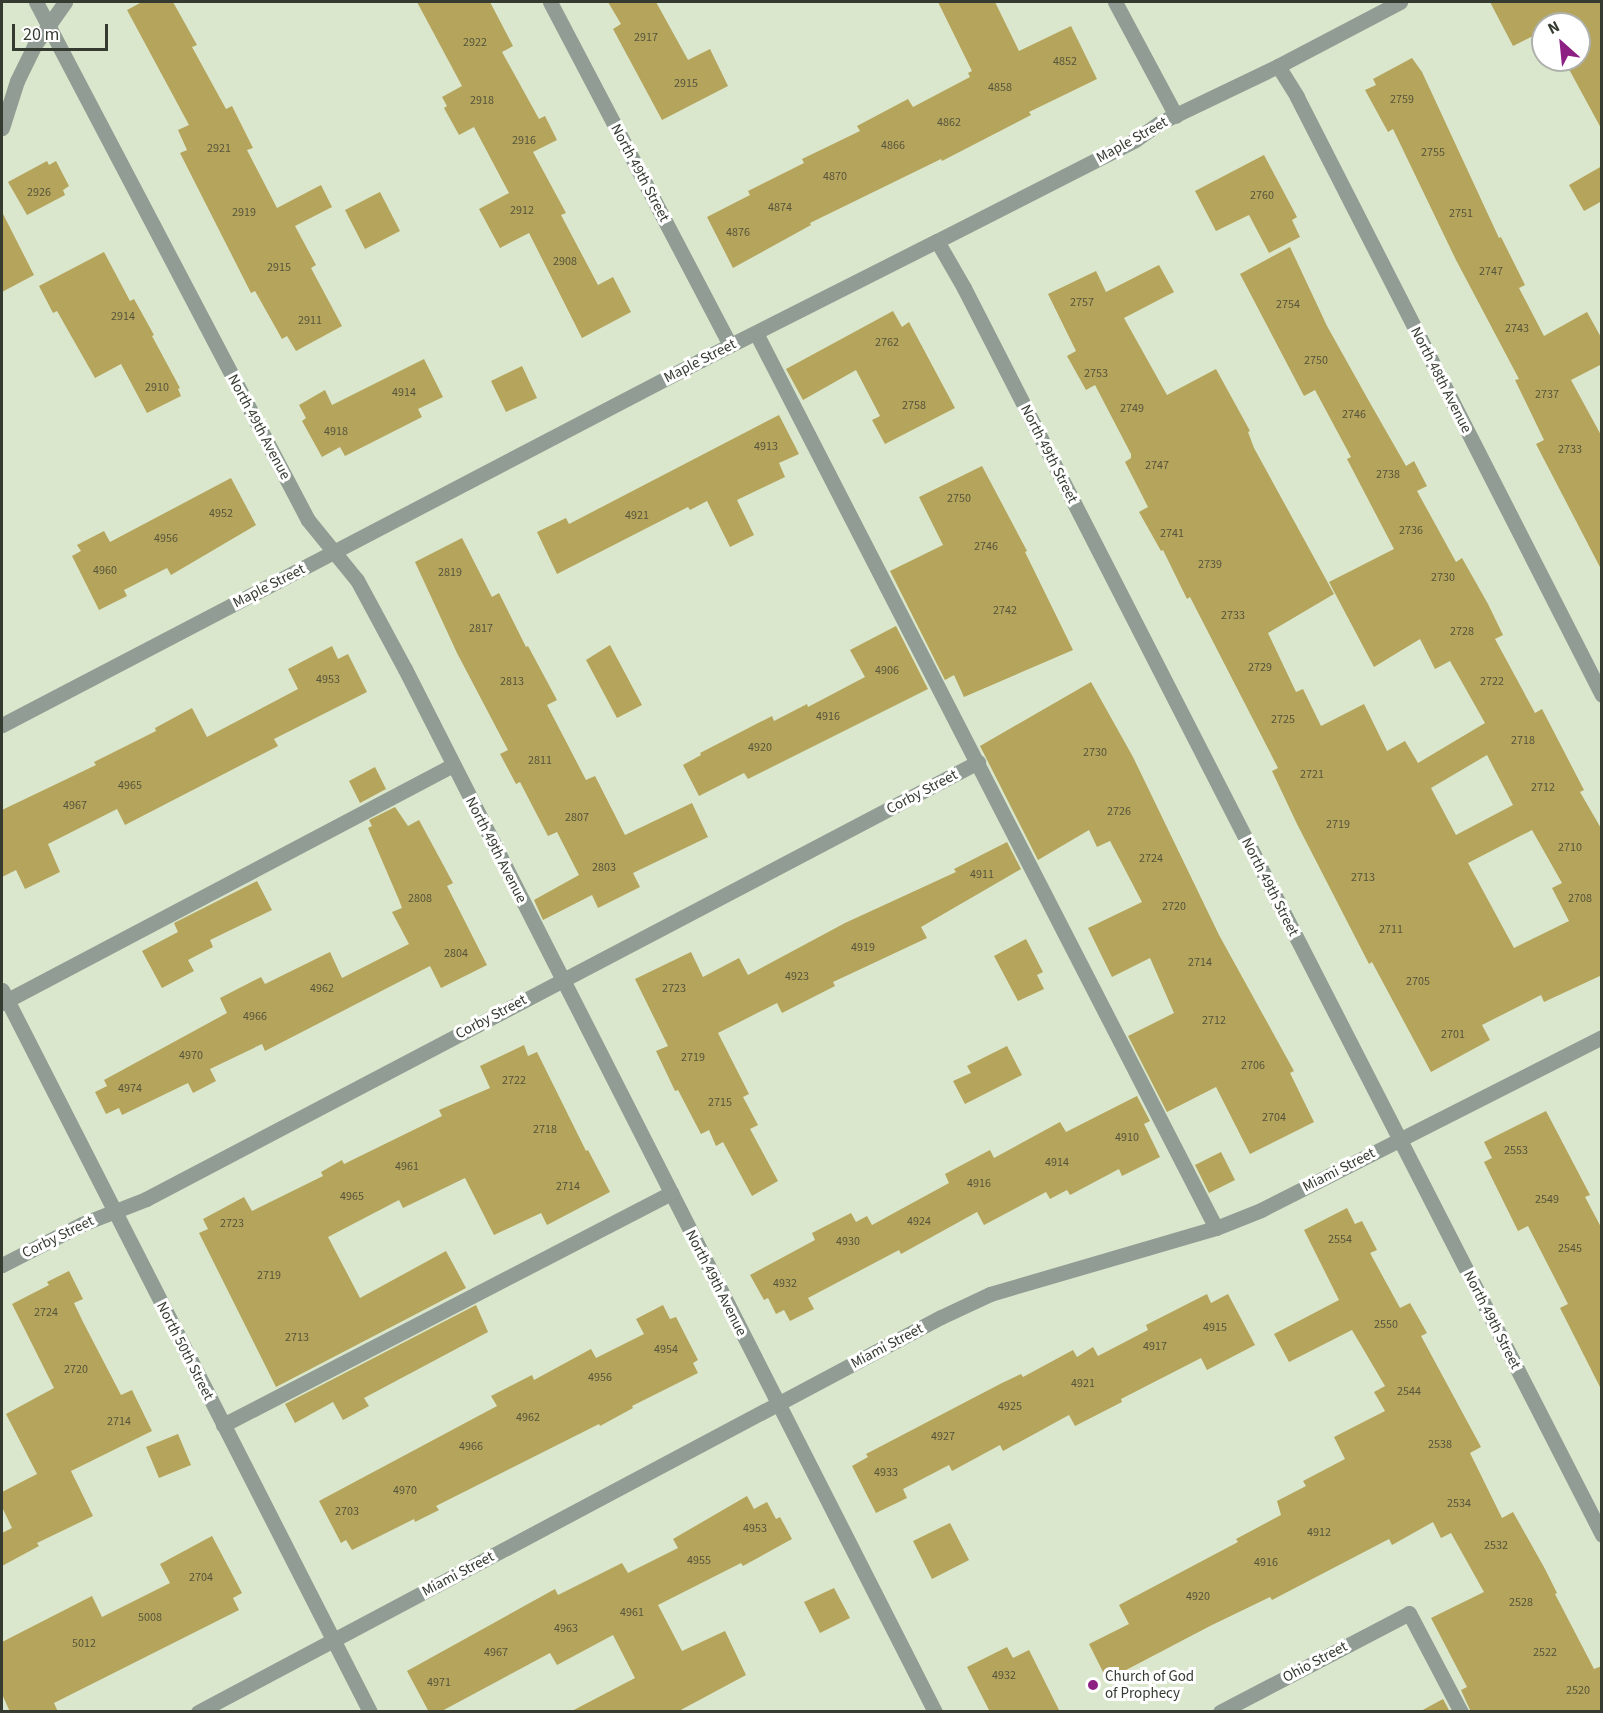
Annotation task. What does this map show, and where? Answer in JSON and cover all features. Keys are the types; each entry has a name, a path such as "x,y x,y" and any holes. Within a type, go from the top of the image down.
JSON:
{"street":[{"name":"North 49th Avenue","path":"36,2 308,520 357,580 934,1712"},
{"path":"2,128 17,81 34,46 65,2"},
{"name":"North 49th Street","path":"550,2 730,345"},
{"path":"1115,2 1176,116"},
{"name":"Maple Street","path":"2,725 730,345 1135,140 1159,123 1278,66 1400,2"},
{"name":"North 48th Avenue","path":"1278,66 1297,98 1602,695"},
{"name":"North 49th Street","path":"937,241 964,288 1602,1534"},
{"path":"756,333 1216,1228"},
{"name":"Corby Street","path":"2,1265 82,1224 146,1199 978,762"},
{"path":"3,998 453,765"},
{"name":"North 50th Street","path":"3,998 115,1210 370,1712"},
{"name":"Miami Street","path":"198,1712 990,1294 1216,1228 1261,1210 1602,1037"},
{"path":"223,1425 671,1193"},
{"name":"Ohio Street","path":"1220,1712 1409,1613 1461,1712"}],"building":[{"path":"142,2 173,2 197,45 192,47 226,109 232,106 253,148 247,150 277,208 321,185 332,207 295,226 316,265 311,268 342,326 296,351 287,336 282,339 255,291 251,293 180,153 187,150 178,130 189,125 127,10"},
{"path":"417,2 490,2 513,46 502,52 539,119 545,116 557,140 533,152 566,213 561,215 598,285 613,277 631,312 582,338 529,233 500,248 479,209 509,193 474,127 459,135 444,108 447,106 442,97 462,86"},
{"path":"608,2 656,2 688,60 710,49 728,86 662,120 613,29 621,24"},
{"path":"938,2 995,2 1019,51 1071,26 1097,79 1029,112 1031,115 942,161 941,159 810,223 811,225 733,268 707,217 750,195 748,191 804,163 802,159 860,131 857,126 908,99 913,107 970,77 968,73 972,71"},
{"path":"1490,2 1602,2 1602,130 1571,72 1591,72 1591,12 1531,12 1531,37 1513,46"},
{"path":"1412,58 1422,72 1499,238 1501,237 1525,285 1519,288 1544,336 1587,312 1602,339 1602,364 1571,380 1602,437 1602,571 1536,444 1544,440 1515,380 1519,379 1456,260 1393,129 1388,132 1365,90 1376,85 1373,79"},
{"path":"1264,155 1297,217 1292,220 1300,237 1269,253 1249,215 1216,231 1195,191"},
{"path":"47,161 49,165 56,161 69,186 63,190 65,195 27,215 8,182"},
{"path":"1602,166 1602,201 1584,211 1569,185"},
{"path":"380,192 400,231 365,249 345,210"},
{"path":"2,212 34,275 2,292"},
{"path":"1290,247 1327,326 1406,466 1414,461 1427,486 1417,491 1456,562 1462,558 1488,604 1503,635 1495,639 1535,713 1542,709 1584,790 1580,792 1602,830 1602,975 1544,1002 1541,995 1482,1025 1490,1040 1431,1072 1372,962 1369,964 1297,824 1272,771 1278,768 1190,597 1187,599 1163,550 1161,551 1139,512 1148,507 1125,462 1131,458 1131,454 1095,385 1086,390 1067,356 1076,351 1048,294 1096,271 1106,292 1159,265 1174,292 1124,318 1167,395 1216,369 1250,431 1248,432 1254,448 1334,594 1268,633 1296,692 1303,689 1321,726 1364,704 1387,751 1405,741 1418,763 1485,723 1450,661 1435,669 1420,639 1374,667 1329,582 1394,549 1347,459 1351,457 1315,390 1304,396 1240,274","holes":["1487,755 1513,805 1456,835 1431,788","1532,830 1562,883 1552,888 1569,921 1514,948 1468,863"]},
{"path":"104,252 130,301 134,299 180,388 178,389 181,396 147,413 121,364 95,378 57,311 53,313 39,286"},
{"path":"893,311 902,327 909,322 955,408 885,444 872,420 880,416 856,370 803,400 786,369"},
{"path":"424,359 443,397 418,409 422,417 345,456 340,447 322,457 302,421 306,418 299,405 325,390 332,405"},
{"path":"522,366 537,398 506,412 491,381"},
{"path":"779,415 799,454 779,463 785,477 737,500 754,535 730,547 707,501 690,510 688,507 557,574 537,532 566,518 569,524"},
{"path":"982,466 1027,551 1025,552 1073,650 964,697 954,675 945,680 890,571 943,545 919,497"},
{"path":"231,478 256,525 171,575 167,568 124,590 127,596 99,610 72,556 81,551 77,545 104,531 110,542"},
{"path":"462,538 492,597 499,593 526,647 528,646 557,700 547,705 586,780 595,776 625,835 692,803 708,837 633,873 640,887 598,908 592,895 543,920 534,900 579,875 557,832 548,836 520,782 516,784 500,754 508,750 457,653 415,562"},
{"path":"896,626 928,689 748,779 744,773 699,796 683,765 701,755 700,753 772,716 774,721 807,704 808,707 865,677 850,650"},
{"path":"610,645 642,705 617,718 586,660"},
{"path":"332,646 338,659 348,654 367,692 274,739 278,746 125,825 117,809 48,844 60,872 25,889 16,870 2,877 2,810 96,765 94,762 156,731 155,728 192,708 207,737 298,689 288,669"},
{"path":"1091,682 1133,757 1219,935 1294,1071 1290,1073 1314,1122 1250,1154 1216,1087 1167,1112 1128,1036 1174,1013 1150,958 1112,977 1088,928 1142,902 1110,841 1097,847 1089,830 1038,860 980,746"},
{"path":"375,767 386,789 360,803 349,781"},
{"path":"395,807 408,826 419,820 453,883 447,886 487,965 441,988 430,966 265,1051 262,1044 210,1069 216,1081 193,1093 188,1083 122,1115 119,1108 106,1114 95,1092 107,1086 104,1080 227,1013 220,998 261,977 265,984 330,952 342,978 409,944 392,912 402,908 368,828 372,826 369,820"},
{"path":"1007,842 1021,869 921,927 927,938 833,982 835,986 782,1013 777,1003 718,1033 749,1094 743,1097 758,1125 750,1129 778,1181 752,1196 723,1142 716,1146 709,1130 701,1134 678,1090 675,1091 656,1051 668,1046 635,979 691,952 703,977 739,958 748,975 845,923 956,872 954,869"},
{"path":"257,881 272,910 210,940 213,947 188,960 194,971 162,988 142,951 178,932 174,923"},
{"path":"1026,939 1043,972 1037,975 1044,989 1018,1001 994,956"},
{"path":"524,1045 528,1056 537,1052 586,1151 588,1150 610,1192 547,1225 541,1213 494,1235 465,1178 403,1208 399,1200 328,1237 360,1298 446,1251 466,1288 276,1387 199,1233 208,1229 203,1219 244,1197 252,1211 323,1176 321,1172 342,1160 344,1164 442,1116 439,1110 490,1088 480,1066"},
{"path":"1007,1046 1022,1075 965,1104 953,1081 971,1073 967,1066"},
{"path":"1137,1096 1150,1121 1144,1124 1160,1157 1122,1176 1119,1169 1070,1195 1067,1190 1050,1199 1046,1192 984,1225 977,1212 901,1254 899,1250 808,1298 814,1309 790,1321 784,1310 776,1314 768,1298 764,1300 750,1275 815,1240 812,1233 851,1213 856,1222 867,1216 872,1225 949,1183 945,1174 990,1150 994,1158 1060,1122 1066,1132"},
{"path":"1546,1111 1590,1195 1585,1197 1602,1229 1602,1391 1560,1308 1568,1304 1528,1226 1518,1231 1484,1162 1492,1158 1484,1142"},
{"path":"1221,1152 1235,1180 1209,1193 1195,1165"},
{"path":"1347,1208 1355,1224 1362,1221 1377,1250 1370,1253 1400,1308 1410,1303 1427,1333 1421,1336 1481,1447 1470,1453 1502,1518 1513,1512 1545,1569 1557,1593 1555,1594 1594,1669 1602,1666 1602,1712 1471,1712 1461,1690 1467,1687 1431,1618 1484,1592 1451,1533 1441,1538 1433,1522 1392,1545 1389,1539 1272,1600 1270,1597 1210,1626 1107,1680 1089,1644 1129,1624 1119,1605 1238,1542 1236,1539 1281,1515 1277,1501 1306,1486 1303,1481 1345,1459 1334,1437 1385,1411 1374,1392 1385,1386 1352,1330 1289,1362 1274,1334 1339,1300 1304,1230"},
{"path":"69,1271 83,1299 74,1303 83,1322 121,1395 132,1390 152,1431 71,1471 93,1516 37,1543 39,1546 2,1566 2,1533 12,1528 2,1507 2,1492 37,1474 6,1414 54,1388 12,1304 49,1285 47,1282"},
{"path":"1207,1294 1211,1303 1228,1294 1255,1345 1207,1370 1201,1358 1121,1399 1122,1402 1075,1426 1069,1415 1003,1451 1000,1445 952,1471 949,1465 903,1489 907,1498 876,1513 852,1466 868,1457 866,1454 1002,1383 1021,1374 1023,1377 1073,1350 1077,1357 1093,1347 1098,1356 1148,1330 1146,1325"},
{"path":"476,1305 488,1332 364,1398 369,1406 343,1420 333,1402 295,1423 285,1404"},
{"path":"663,1305 670,1319 676,1317 698,1360 693,1363 698,1373 632,1406 633,1408 600,1426 599,1424 436,1506 439,1510 415,1522 414,1519 352,1550 346,1540 341,1543 319,1501 497,1406 491,1396 532,1375 534,1380 591,1349 596,1358 644,1334 636,1319"},
{"path":"178,1434 191,1465 159,1478 146,1447"},
{"path":"747,1496 754,1509 767,1502 776,1519 780,1517 792,1539 743,1566 741,1563 658,1605 682,1651 725,1631 746,1675 677,1712 570,1712 635,1678 613,1635 557,1665 550,1653 440,1712 429,1712 407,1671 555,1589 558,1595 622,1563 628,1573 678,1548 673,1539"},
{"path":"950,1523 969,1560 932,1579 913,1541"},
{"path":"212,1536 242,1593 233,1598 239,1610 54,1703 58,1712 10,1712 2,1694 2,1642 92,1596 102,1617 170,1583 160,1564"},
{"path":"834,1588 850,1618 820,1633 804,1602"},
{"path":"1007,1647 1013,1658 1029,1650 1060,1712 990,1712 967,1667"},
{"path":"1443,1699 1450,1712 1419,1712"}],"place":[{"name":"Church of God of Prophecy","path":"1093,1685"}]}
